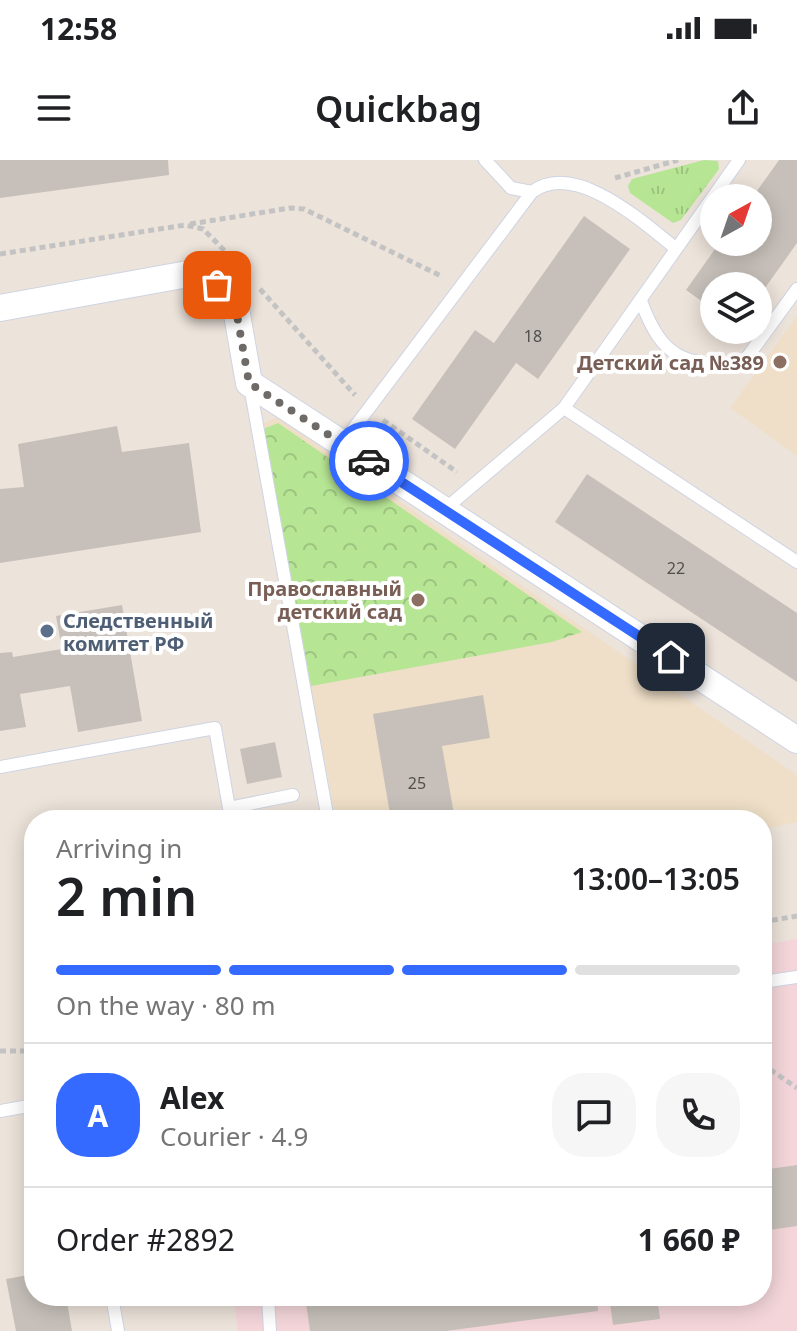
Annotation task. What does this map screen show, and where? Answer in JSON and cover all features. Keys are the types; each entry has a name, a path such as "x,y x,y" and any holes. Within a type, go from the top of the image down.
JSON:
{"street":[{"path":"0,308 199,272 234,298 249,383 797,740"}],"lane":[{"path":"485,160 491,171 511,188 532,192"},
{"path":"445,509 564,408 641,301 674,247 739,160"},
{"path":"342,444 532,192 547,180 566,175 593,184 674,247"},
{"path":"641,301 653,335 675,354 711,365 743,363 797,289"},
{"path":"249,383 326,810"},
{"path":"564,408 797,562"},
{"path":"0,767 215,728 229,808 293,795"},
{"path":"772,981 797,977"},
{"path":"0,1111 24,1107"},
{"path":"114,1306 118,1331"},
{"path":"269,1306 270,1331"}],"path":[{"path":"593,184 678,160"},
{"path":"185,225 290,208 304,209 460,285"},
{"path":"772,920 797,916"},
{"path":"0,1051 24,1051"},
{"path":"772,1071 797,1088"}],"shaded area":[{"name":"Детский сад №389","path":"797,316 797,456 730,408"},
{"name":"Православный детский сад","path":"277,417 797,775 797,822 772,828 772,810 334,810 260,425"},
{"path":"797,939 797,1331 238,1331 234,1306 772,1306 772,943"}],"green space":[{"path":"704,160 718,161 719,169 708,184 700,184 700,194 681,220 673,223 630,193 628,186 632,179"},
{"path":"278,423 582,632 552,642 311,686 263,429"}],"building":[{"path":"0,160 168,160 169,175 0,198"},
{"path":"779,160 797,160 797,243 772,278 772,272 700,272 700,300 686,290 710,256 772,256 772,184 762,184"},
{"path":"584,216 630,249 538,379 516,363 455,449 412,419 475,330 494,343"},
{"path":"117,426 122,452 189,443 201,532 0,563 0,489 24,487 18,444"},
{"path":"587,474 797,613 797,682 555,522"},
{"path":"122,605 142,721 78,732 70,686 20,694 26,727 0,731 0,653 12,652 13,657 62,649 56,616"},
{"path":"483,695 490,738 442,746 453,810 389,810 373,714"},
{"path":"275,742 282,777 247,784 240,749"},
{"path":"797,1165 797,1226 772,1230 772,1169"},
{"path":"24,1276 24,1306 68,1306 72,1331 16,1331 6,1279"},
{"path":"306,1306 598,1306 598,1311 446,1331 310,1331"},
{"path":"610,1306 658,1306 660,1319 613,1325"}],"way so far":[{"path":"217,285 234,298 249,383 369,461"}],"place":[{"name":"Детский сад №389","path":"780,362"},
{"name":"Православный детский сад","path":"418,600"},
{"name":"Следственный комитет РФ","path":"47,631"}],"route":[{"path":"369,461 671,657"}]}
